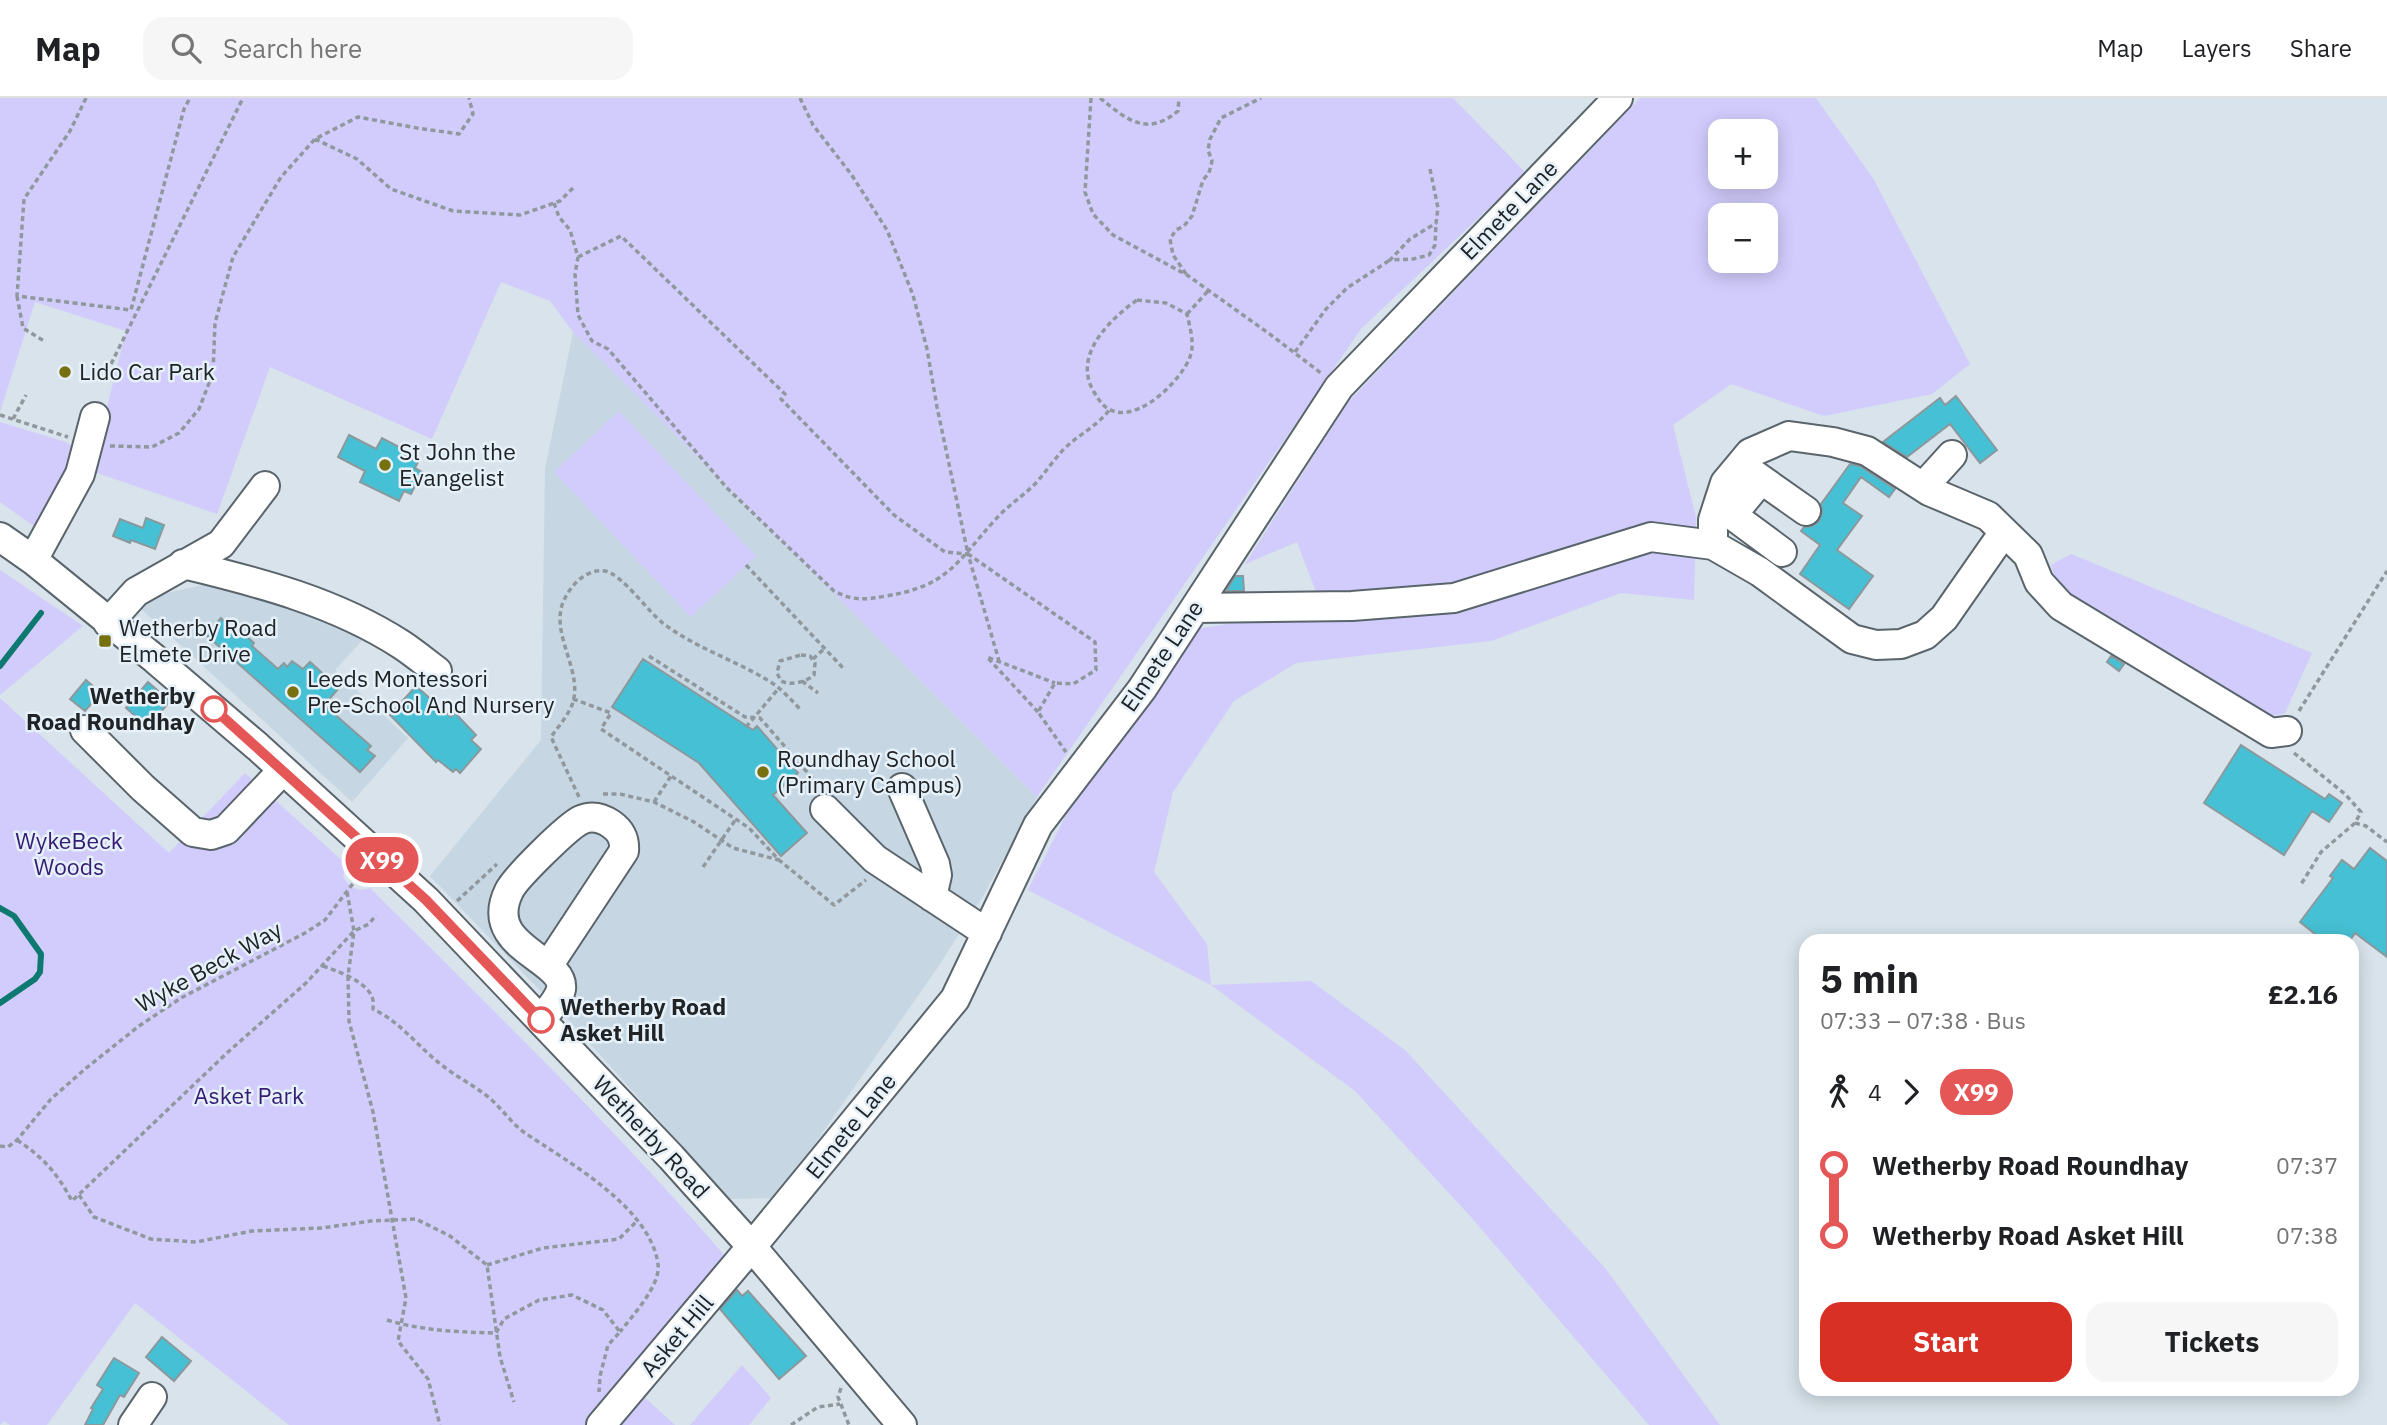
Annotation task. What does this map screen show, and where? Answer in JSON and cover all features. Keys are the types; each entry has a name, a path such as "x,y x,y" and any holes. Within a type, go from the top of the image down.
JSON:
{"street":[{"name":"Elmete Lane","path":"752,1247 955,999 1038,825 1142,689 1339,387 1618,98"},
{"path":"33,560 80,474 91,430"},
{"path":"1748,565 1774,546 1732,515 1750,472 1750,453 1788,436 1833,442 1867,451 1923,488 1988,516 2028,555 2039,582 2061,606 2271,733 2287,731"},
{"path":"1923,488 1952,456"},
{"path":"1713,545 1713,520 1725,483 1750,472"},
{"path":"1750,472 1806,511"},
{"path":"108,622 136,592 221,544 265,486"},
{"path":"1195,608 1352,606 1454,598 1651,537 1713,545 1748,565 1852,639 1876,645 1901,644 1925,635 1944,618 2004,532"},
{"name":"Wetherby Road","path":"0,537 33,560 155,659 283,770 426,900 671,1157 752,1247 902,1425"},
{"path":"183,564 302,597 364,624 401,644 437,671"},
{"path":"85,730 143,788 193,832 211,835 226,830 283,770"},
{"path":"902,788 935,864 937,875 932,897"},
{"path":"825,809 879,861 987,933"},
{"path":"541,1020 557,998 561,987 559,975 522,948 512,936 506,922 505,906 509,891 518,878 574,824 588,818 604,820 616,827 623,838 624,851 548,966"},
{"name":"Asket Hill","path":"601,1425 752,1247"},
{"path":"133,1425 152,1398"}],"path":[{"path":"44,341 23,328 17,296 24,199 70,131 86,98"},
{"path":"17,296 131,310 184,108 190,98"},
{"path":"111,365 243,98"},
{"path":"0,415 91,430 120,447 152,447 179,433 199,410 213,373 215,323 233,257 281,177 315,139 358,117 459,134 473,114 469,98"},
{"path":"800,98 813,125 851,174 887,230 913,295 927,349 968,554 999,661"},
{"path":"1091,98 1084,192 1093,214 1113,235 1186,275 1339,387"},
{"path":"1100,98 1139,125 1154,125 1167,121 1178,111 1179,98"},
{"path":"1186,275 1173,255 1170,239 1192,216 1197,205 1203,180 1209,173 1212,161 1208,150 1210,138 1221,118 1261,98"},
{"path":"315,139 357,159 391,189 453,211 520,215 560,201 574,187"},
{"path":"1390,260 1413,260 1429,255 1434,244 1438,208 1430,169"},
{"path":"554,203 559,217 570,230 578,257 575,274 578,315 592,341 608,349 727,488 834,592 849,599 913,592 936,582 968,554 996,518 1034,484 1064,449 1102,420 1110,409"},
{"path":"1295,353 1326,309 1347,288 1390,260 1410,239 1436,223"},
{"path":"578,257 621,236 785,394 781,398 894,515 945,551 968,554 1094,642 1096,670 1073,684 1055,683 987,657 1038,712 1080,771"},
{"path":"1187,314 1208,291"},
{"path":"1137,300 1166,303 1187,314 1192,338 1190,356 1178,376 1161,395 1139,410 1119,412 1102,406 1091,387 1086,365 1096,341 1120,312 1137,300"},
{"path":"13,419 26,395"},
{"path":"746,565 844,669"},
{"path":"588,818 551,737 568,714 573,699 574,684 560,618 562,607 566,596 586,574 606,571 615,575 638,600 678,634 774,684 800,709"},
{"path":"2300,886 2321,852 2355,823 2361,812 2345,794 2292,751 2287,731 2387,571"},
{"path":"813,659 825,648"},
{"path":"805,655 813,659 816,671 811,678 789,684 779,679 776,669 784,659 805,655"},
{"path":"649,656 745,717 760,718 824,792 825,809"},
{"path":"774,684 779,679"},
{"path":"803,681 818,693"},
{"path":"1038,712 1055,683"},
{"path":"746,727 779,688"},
{"path":"573,699 611,713 601,729 749,828 779,860 834,905 867,880 879,861"},
{"path":"654,802 671,776"},
{"path":"703,867 736,819"},
{"path":"2355,823 2367,826 2387,842"},
{"name":"Wyke Beck Way","path":"17,1140 51,1099 139,1026 181,998 305,933 324,920 363,869"},
{"path":"346,892 355,931 348,975 349,1021 373,1112 407,1298 398,1340 428,1379 440,1425"},
{"path":"0,1146 8,1147 17,1140 42,1157 61,1180 72,1202 228,1052 306,983 355,931 369,924 376,915"},
{"path":"323,966 348,975 372,996 373,1009 387,1016 444,1067 488,1096 523,1131 559,1153 609,1191 646,1230 659,1265 652,1288 608,1345 600,1376 599,1395"},
{"path":"79,1195 94,1217 152,1239 195,1242 252,1231 322,1228 371,1221 416,1219 450,1236 487,1265 500,1357 514,1402"},
{"path":"487,1265 543,1248 619,1239 637,1221"},
{"path":"496,1333 504,1319 539,1300 572,1295 603,1310 620,1332"},
{"path":"387,1320 452,1332 496,1333"},
{"path":"790,1425 818,1407 840,1404"}],"shaded area":[{"name":"Roundhay School (Primary Campus)","path":"573,332 1037,797 983,896 938,967 777,1198 730,1199 574,1026 430,876 541,740 545,469"},
{"path":"225,580 370,632 335,670 408,738 352,802 140,608 144,598"}],"green space":[{"path":"0,98 1453,98 1526,173 1361,329 1037,797 573,332 550,301 501,282 432,439 270,367 217,514 91,471 126,331 35,302 0,412"},
{"path":"1640,98 1816,98 1873,178 1970,364 1932,394 1824,416 1731,384 1673,425 1696,518 1694,600 1621,593 1491,641 1296,663 1234,701 1173,792 1154,872 1207,944 1211,985 1028,890 1068,811 1197,629 1263,618 1318,597 1297,542 1245,564 1348,402"},
{"path":"619,411 756,556 691,617 554,472"},
{"path":"0,422 66,442 77,452 42,532 0,502"},
{"path":"2071,554 2312,653 2285,713 2268,717 2059,595 2051,565"},
{"path":"0,570 83,626 0,695"},
{"name":"Asket Park","path":"0,698 169,853 245,773 346,864 343,877 348,884 358,889 370,888 506,1023 640,1161 725,1256 586,1425 289,1425 135,1303 47,1425 10,1425 4,1421 0,1425"},
{"path":"1311,981 1405,1050 1605,1268 1720,1425 1649,1425 1471,1217 1355,1091 1211,985"},
{"path":"742,1365 771,1398 749,1425 690,1425"},
{"path":"642,1395 675,1425 616,1425"}],"building":[{"path":"1956,396 1997,450 1980,463 1950,424 1907,457 1883,442 1940,398 1945,405"},
{"name":"St John the Evangelist","path":"349,435 376,449 382,438 420,458 415,468 422,472 411,494 404,491 399,501 360,482 365,471 338,457"},
{"path":"1850,464 1860,466 1895,489 1889,497 1861,477 1843,503 1862,516 1837,550 1873,576 1849,609 1800,574 1820,545 1801,531 1819,521 1821,504"},
{"path":"146,518 164,525 155,549 113,536 120,519 143,528"},
{"path":"1235,576 1243,576 1244,591 1226,591"},
{"path":"221,618 254,643 252,646 278,669 284,663 287,667 292,661 303,669 310,662 339,688 324,705 371,746 367,750 375,756 360,772 206,635"},
{"path":"2111,656 2124,664 2119,671 2107,662"},
{"path":"643,659 753,730 757,726 798,773 773,795 807,833 781,856 699,763 612,707"},
{"path":"86,680 101,693 85,711 70,699"},
{"path":"148,682 170,701 148,727 126,708"},
{"path":"416,686 451,717 455,713 476,735 471,740 481,749 460,773 456,769 453,772 438,760 436,762 390,715"},
{"path":"2241,745 2325,799 2329,794 2342,803 2329,822 2312,811 2284,855 2204,803"},
{"path":"2370,848 2387,861 2387,957 2359,934 2315,934 2300,922 2333,878 2330,876 2342,860 2354,869"},
{"path":"737,1290 742,1296 748,1291 806,1356 779,1379 720,1309"},
{"path":"162,1337 191,1361 174,1381 146,1357"},
{"path":"114,1358 139,1373 124,1397 120,1395 103,1425 85,1425 93,1409 91,1408 103,1389 97,1385"}],"waterway":[{"path":"0,666 41,613"},
{"path":"0,908 14,916 41,954 40,972 35,979 0,1003"}],"bus line":[{"name":"X99","path":"214,709 426,900 541,1020"}],"place":[{"name":"Lido Car Park","path":"65,372"},
{"name":"St John the Evangelist","path":"385,465"},
{"name":"Wetherby Road Elmete Drive","path":"105,641"},
{"name":"Leeds Montessori Pre-School And Nursery","path":"293,692"},
{"name":"Wetherby Road Roundhay","path":"214,709"},
{"name":"Roundhay School (Primary Campus)","path":"763,772"},
{"name":"Wetherby Road Asket Hill","path":"541,1020"}],"park label":[{"name":"WykeBeck Woods","path":"69,854"}]}
